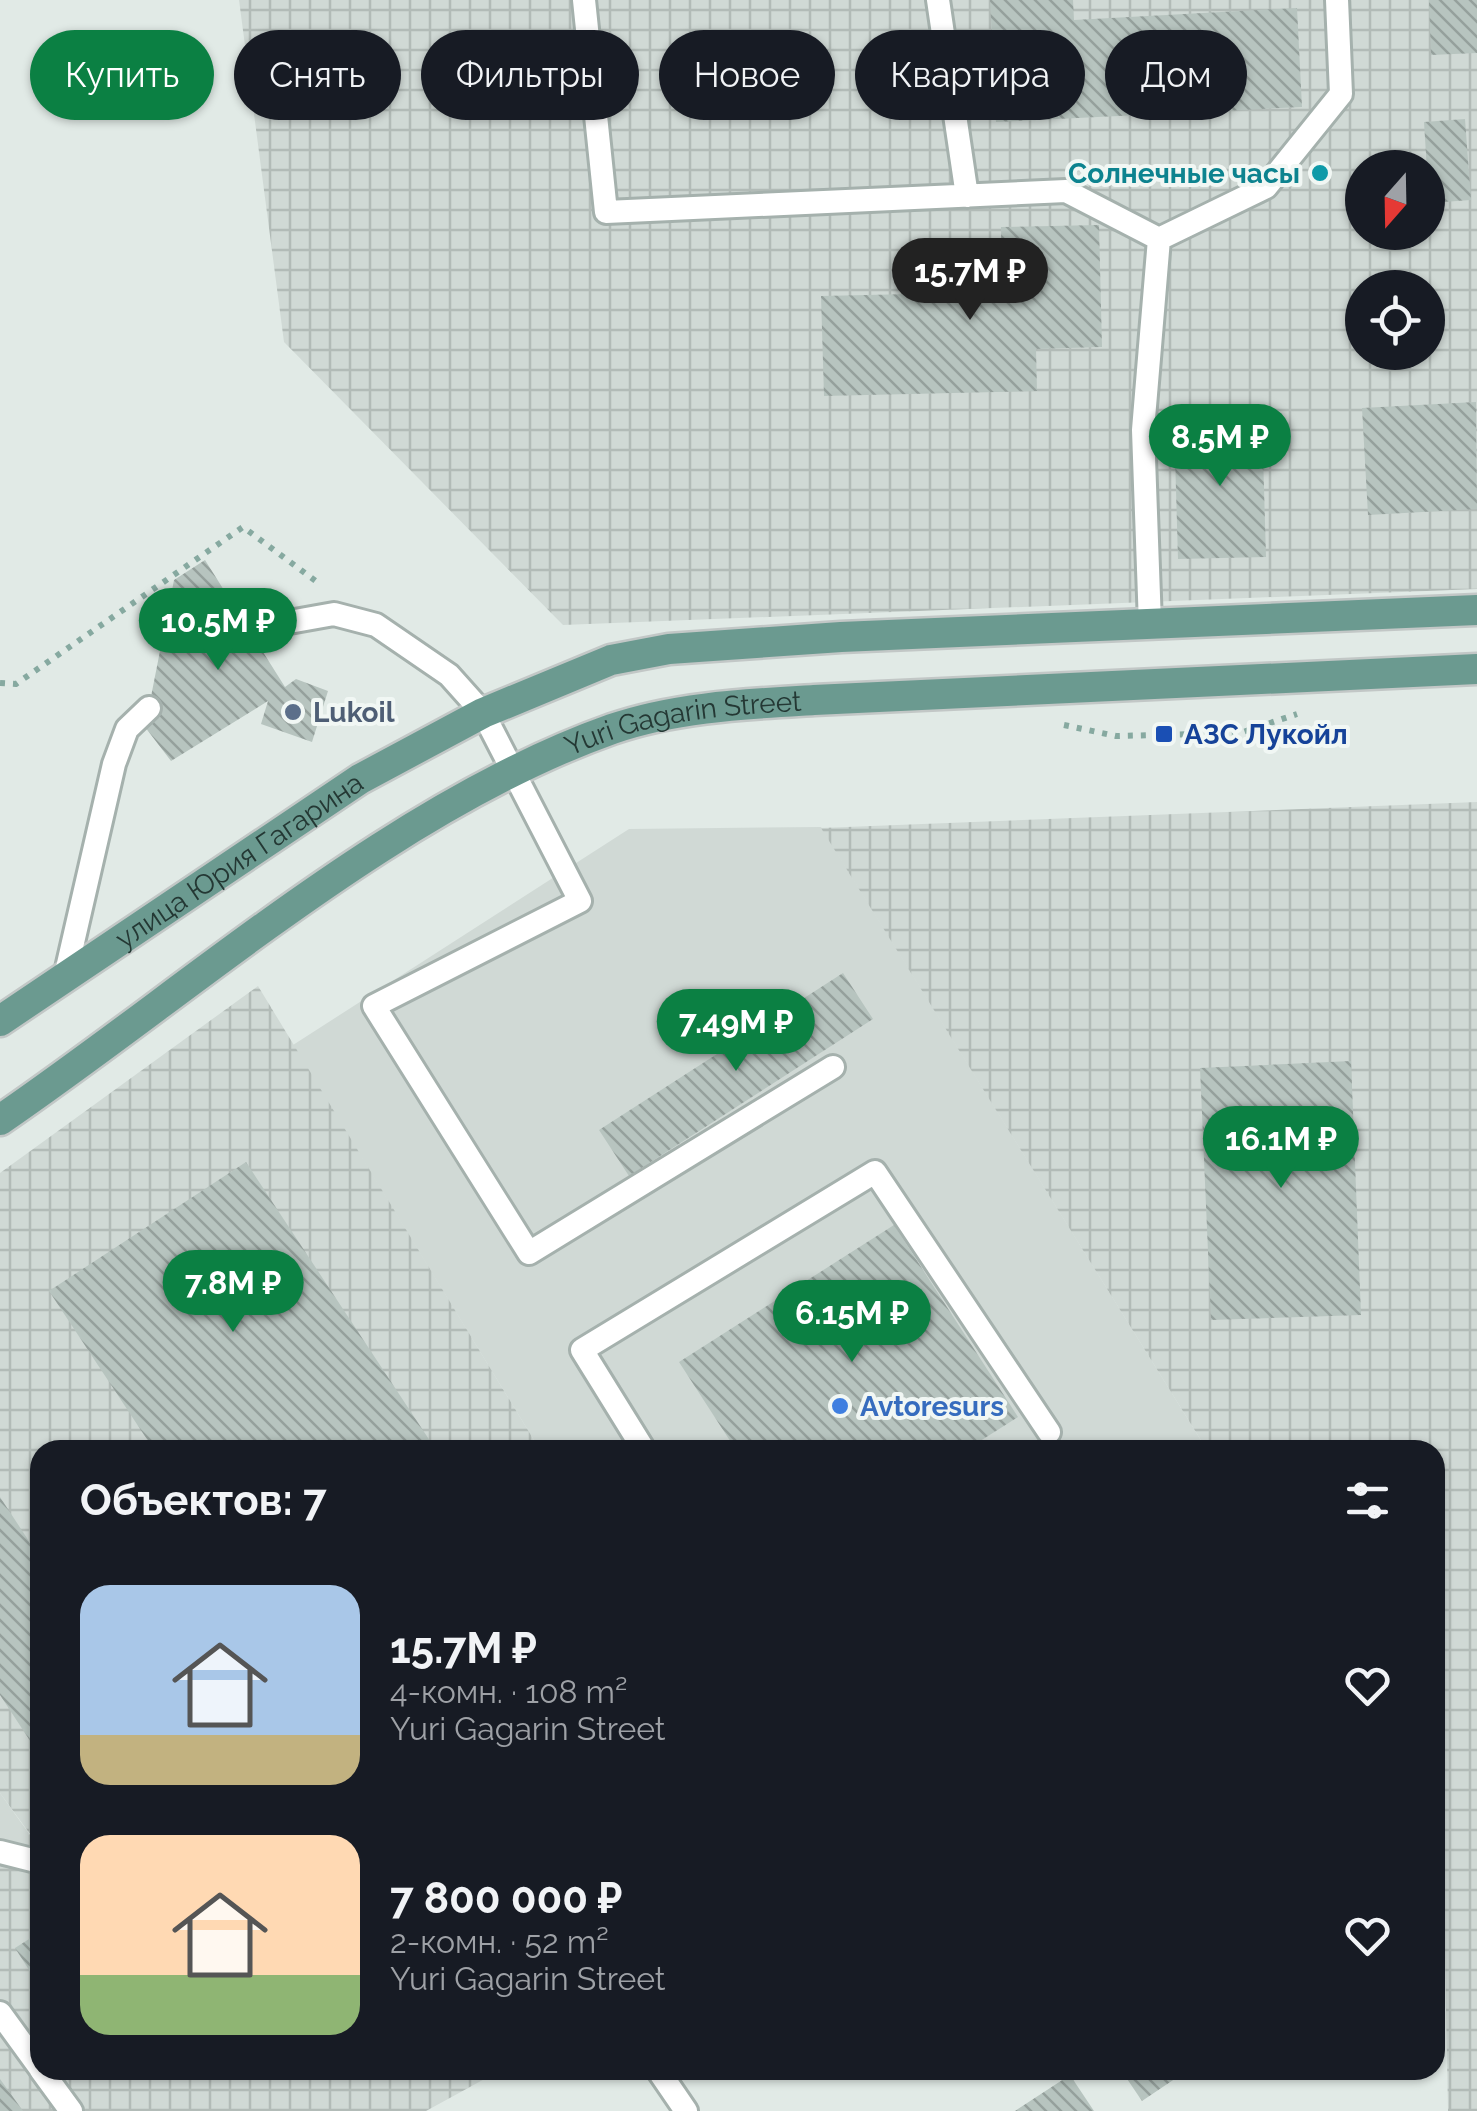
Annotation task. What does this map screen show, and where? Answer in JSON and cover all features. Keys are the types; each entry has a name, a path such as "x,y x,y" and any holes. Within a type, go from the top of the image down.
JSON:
{"main road":[{"path":"483,713 611,660 669,649 1477,610"},
{"name":"Yuri Gagarin Street","path":"0,1120 407,830 613,728 714,707 1152,681 1477,669"},
{"name":"улица Юрия Гагарина","path":"0,1021 360,779 483,713"}],"lane":[{"path":"584,0 606,212 1066,191 1159,239"},
{"path":"938,0 967,196"},
{"path":"1159,239 1266,187 1340,94 1338,0"},
{"path":"1150,624 1143,430 1159,239"},
{"path":"255,636 278,624 334,614 376,625 449,675 483,713 580,901 374,1006 528,1253 833,1067"},
{"path":"65,976 114,764 128,729 149,708"},
{"path":"638,1440 582,1350 875,1172 1050,1432"},
{"path":"0,1852 30,1860"},
{"path":"0,2013 30,2054"},
{"path":"49,2080 71,2111"},
{"path":"665,2080 686,2111"}],"path":[{"path":"0,682 16,684 243,527 333,594"},
{"path":"1059,724 1116,736 1240,733 1306,711"}],"shaded area":[{"path":"239,0 1477,0 1477,589 563,625 284,342 255,120 401,120 401,30 243,30"},
{"path":"1477,802 1477,2111 1448,2111 1445,1440 1201,1440 821,828"},
{"path":"821,827 1201,1440 534,1440 293,1045 629,829"},
{"path":"258,986 534,1440 30,1440 30,1834 0,1793 0,1173"},
{"path":"0,1793 30,1835 0,1853"},
{"path":"30,1834 30,2080 483,2080 426,2111 0,2111 0,1853"}],"building":[{"path":"990,0 1073,0 1074,20 1297,8 1302,107 1247,110 1247,30 1105,30 1105,117 1085,118 1085,30 991,30"},
{"path":"1429,0 1477,0 1477,53 1431,55"},
{"path":"1465,119 1471,200 1445,202 1445,150 1426,150 1424,122"},
{"path":"1099,225 1102,347 1036,349 1037,391 824,396 821,296 1002,292 1001,227"},
{"path":"1476,402 1477,509 1368,515 1362,408"},
{"path":"1262,419 1266,557 1178,559 1174,421"},
{"path":"205,560 285,687 296,679 328,691 312,742 261,724 268,701 171,761 145,727 174,580"},
{"path":"843,973 873,1019 629,1176 599,1130"},
{"path":"1351,1061 1361,1315 1211,1320 1200,1068"},
{"path":"246,1162 429,1440 147,1440 49,1291"},
{"path":"894,1225 1018,1417 982,1440 730,1440 679,1362"},
{"path":"0,1497 30,1543 30,1741 0,1695"},
{"path":"30,1938 30,1971 15,1948"},
{"path":"0,2079 23,2111 0,2111"},
{"path":"1062,2080 1073,2080 1094,2111 1015,2111"},
{"path":"1128,2080 1173,2080 1142,2101"}],"place":[{"name":"Солнечные часы","path":"1320,173"},
{"name":"Lukoil","path":"293,712"},
{"name":"АЗС Лукойл","path":"1164,734"},
{"name":"Avtoresurs","path":"840,1406"}]}
